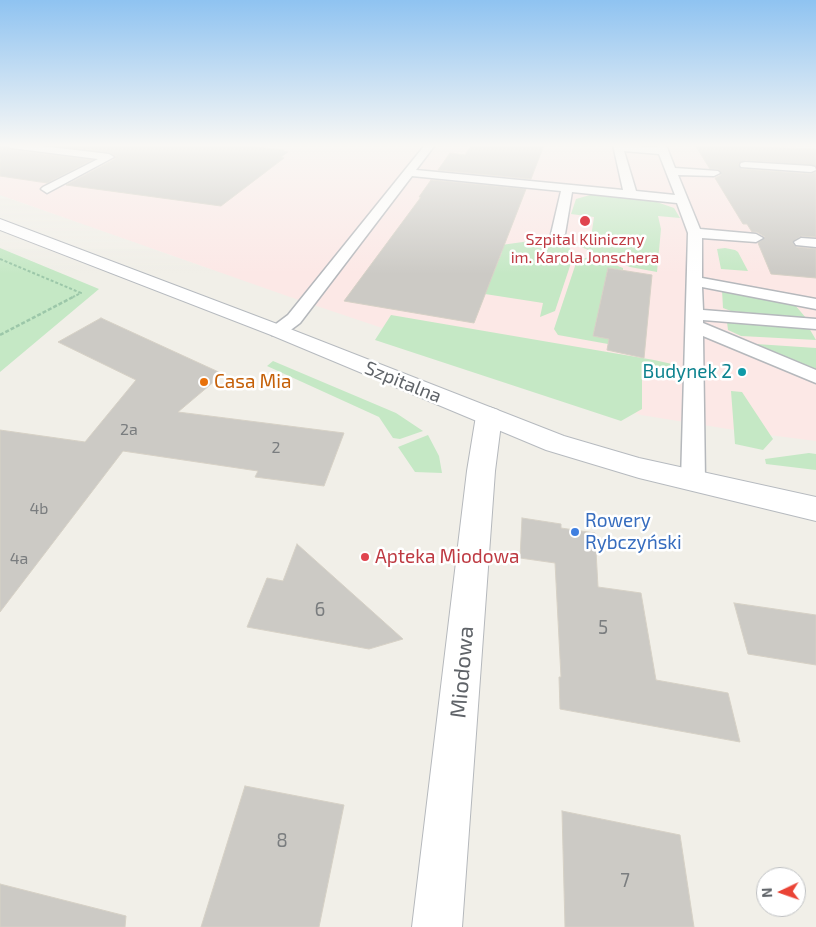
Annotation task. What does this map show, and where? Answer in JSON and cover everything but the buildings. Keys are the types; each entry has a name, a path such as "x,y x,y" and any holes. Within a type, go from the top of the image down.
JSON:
{"street":[{"name":"Szpitalna","path":"0,224 278,331 555,443 598,457 692,481 816,509"},
{"name":"Miodowa","path":"437,927 481,471 489,416"}],"lane":[{"path":"278,331 294,319 395,188"},
{"path":"558,234 567,188"},
{"path":"570,188 682,200"},
{"path":"629,188 632,194"},
{"path":"678,188 694,233 692,481"},
{"path":"694,233 756,238"},
{"path":"801,242 816,243"},
{"path":"694,281 816,304"},
{"path":"737,288 816,289"},
{"path":"694,320 816,324"},
{"path":"694,320 816,377"}],"path":[{"path":"0,259 81,293 0,335"}],"shaded area":[{"name":"Szpital Kliniczny im. Karola Jonschera","path":"0,188 816,188 816,441 641,415 290,297 0,195"}],"green space":[{"path":"601,194 654,201 674,208 680,218 658,216 661,229 657,272 630,267 566,241 590,244 594,217 571,214 576,199"},
{"path":"530,241 569,246 573,257 555,311 540,317 543,303 485,294 502,252 494,246"},
{"path":"0,248 99,289 0,372"},
{"path":"725,248 738,252 748,271 721,269 717,249"},
{"path":"593,256 623,268 623,270 608,268 593,336 609,339 608,344 558,335 554,329 577,260"},
{"path":"722,290 795,305 806,318 731,311 723,308"},
{"path":"391,315 672,364 670,377 642,372 642,409 621,421 375,340"},
{"path":"727,322 809,328 816,340 741,336 728,330"},
{"path":"756,344 816,348 816,370"},
{"path":"273,361 396,413 423,431 400,439 393,438 379,417 267,366"},
{"path":"731,391 742,392 773,439 763,450 735,444"},
{"path":"428,435 439,456 442,473 415,472 398,447"},
{"path":"809,453 816,454 816,470 766,464 765,459"}],"place":[{"name":"Szpital Kliniczny im. Karola Jonschera","path":"585,221"},
{"name":"Budynek 2","path":"742,372"},
{"name":"Casa Mia","path":"204,382"},
{"name":"Rowery Rybczyński","path":"575,532"},
{"name":"Apteka Miodowa","path":"365,557"}]}
